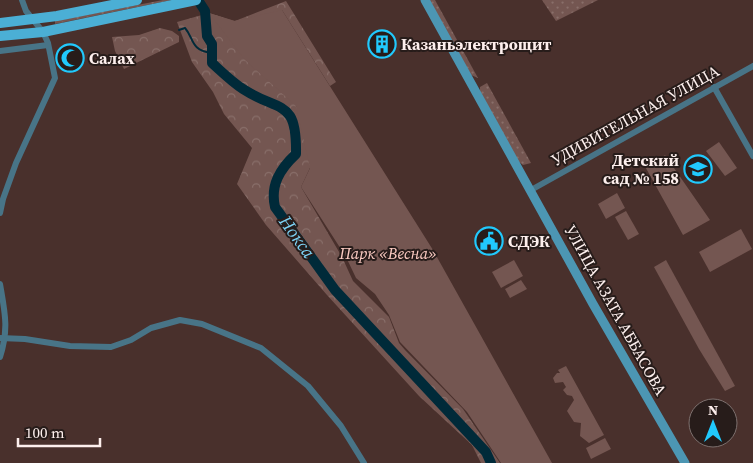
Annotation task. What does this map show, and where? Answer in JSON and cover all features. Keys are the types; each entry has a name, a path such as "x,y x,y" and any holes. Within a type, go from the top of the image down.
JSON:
{"main road":[{"path":"0,23 31,20 137,0"},
{"path":"0,36 42,32 171,7 196,0"}],"street":[{"path":"0,213 2,199 16,163 54,78 48,45 42,32 31,20 22,0"},
{"name":"УЛИЦА АЗАТА АББАСОВА","path":"425,0 593,304 685,463"},
{"path":"0,51 48,45"},
{"name":"УДИВИТЕЛЬНАЯ УЛИЦА","path":"531,190 753,66"},
{"path":"714,87 753,156"},
{"path":"0,284 7,319 0,357"},
{"path":"3,338 70,346 111,347 131,340 151,328 180,320 202,324 261,348 308,386 341,426 364,463"}],"green space":[{"path":"163,0 172,0 55,24 55,21"},
{"path":"429,0 435,0 478,78 471,75"},
{"path":"542,0 598,0 556,21"},
{"path":"286,1 336,82 330,86 282,10 296,106 323,140 301,187 342,257 353,281 389,317 399,343 463,409 500,463 481,463 472,445 419,396 327,295 266,225 237,184 252,148 224,114 213,92 192,62 177,22 209,13 235,21"},
{"name":"Парк «Весна»","path":"282,10 433,250 552,463 501,463 467,412 400,342 389,315 375,294 356,278 346,257 301,187 310,168 296,106 245,60 209,13 234,21"},
{"path":"160,28 172,31 179,36 179,42 124,69 115,51 112,37 139,35"},
{"path":"487,83 531,163 523,165 518,161 480,92 480,87"},
{"path":"719,142 737,168 725,176 706,151"},
{"path":"665,155 710,220 683,235 642,161 657,163"},
{"path":"617,193 625,208 606,219 598,204"},
{"path":"626,211 639,234 628,240 615,217"},
{"path":"741,229 752,249 710,272 699,252"},
{"path":"514,260 523,276 501,288 492,272"},
{"path":"666,260 735,386 725,391 699,349 654,267"},
{"path":"521,280 527,289 510,298 505,289"},
{"path":"566,366 604,435 589,443 580,436 581,423 574,422 567,411 574,400 572,396 567,395 563,390 566,387 563,382 555,383 553,378 557,373 560,373 558,370"},
{"path":"605,438 611,449 591,459 586,448"}],"waterway":[{"name":"Нокса","path":"198,0 205,11 207,36 212,44 212,63 243,89 284,110 289,115 293,124 296,136 296,154 285,166 275,185 275,207 335,290 486,452 491,463"},
{"path":"179,30 185,28 193,43 199,49 211,53"}],"place":[{"name":"Казаньэлектрощит","path":"382,44"},
{"name":"Салах","path":"70,58"},
{"name":"Детский сад № 158","path":"698,169"},
{"name":"СДЭК","path":"489,241"}]}
